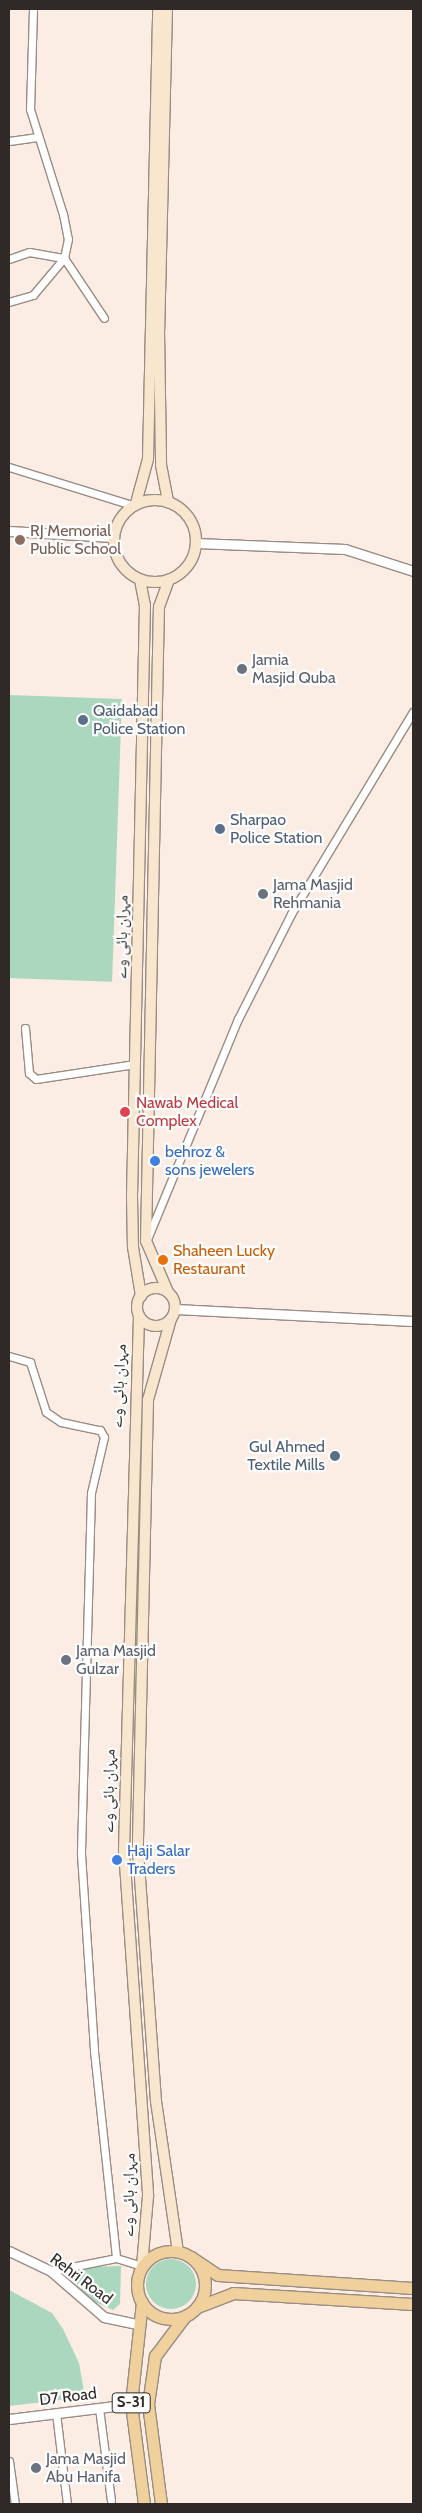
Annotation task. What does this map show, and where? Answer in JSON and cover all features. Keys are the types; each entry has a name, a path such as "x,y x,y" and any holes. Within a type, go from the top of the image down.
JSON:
{"main road":[{"path":"158,9 161,465 168,502 192,521 196,544 188,566 169,580 158,607 146,1241 176,1309 171,1319 148,1400 138,1850 156,2101 178,2251"},
{"path":"167,9 160,105 148,459 134,504 122,514 113,537 115,555 125,570 140,580 169,580"},
{"path":"134,504 168,502"},
{"name":"مہران ہائی وے","path":"140,580 145,605 133,1247 141,1296"},
{"path":"168,1292 153,1288 141,1296 139,1316 157,1326 171,1319"},
{"name":"مہران ہائی وے","path":"139,1316 133,1408 124,1850 148,2196 142,2266"},
{"path":"413,2288 218,2275 191,2257 178,2251 164,2252 142,2266 138,2284 142,2302 160,2317 186,2315 197,2307 233,2293 413,2304"},
{"path":"191,2257 205,2282 197,2307"},
{"name":"S-31","path":"142,2302 138,2324 131,2404 144,2504"},
{"name":"S-31","path":"161,2504 149,2416 156,2356 186,2315"},
{"path":"133,2418 149,2416"}],"street":[{"path":"9,302 33,295 64,258 68,239 63,214 30,109 33,9"},
{"path":"9,141 38,137"},
{"path":"9,259 29,252 64,258 104,318"},
{"path":"9,467 134,504"},
{"path":"9,531 113,537"},
{"path":"196,544 345,549 413,571"},
{"path":"146,1241 247,1002 291,914 413,712"},
{"path":"25,1028 29,1073 36,1079 135,1064"},
{"path":"176,1309 413,1322"},
{"path":"9,1356 30,1362 46,1412 61,1422 100,1430 104,1437 91,1493 82,1854 94,2051 116,2258"},
{"name":"Rehri Road","path":"9,2251 50,2271 104,2317 138,2324"},
{"path":"50,2271 116,2258 142,2266"},
{"name":"D7 Road","path":"9,2419 131,2404"},
{"path":"99,2408 111,2500"},
{"path":"56,2414 67,2504"},
{"path":"9,2461 14,2504"}],"green space":[{"path":"9,695 122,699 112,982 9,978"},
{"path":"166,2259 176,2259 189,2266 196,2279 196,2289 189,2302 176,2309 166,2309 157,2305 150,2298 146,2289 146,2279 150,2270 157,2263"},
{"path":"121,2266 120,2304 113,2310 86,2298 71,2276 88,2267"},
{"path":"9,2290 52,2313 63,2329 79,2363 85,2397 9,2406"}],"place":[{"name":"RJ Memorial Public School","path":"20,540"},
{"name":"Jamia Masjid Quba","path":"242,669"},
{"name":"Qaidabad Police Station","path":"83,720"},
{"name":"Sharpao Police Station","path":"220,829"},
{"name":"Jama Masjid Rehmania","path":"263,894"},
{"name":"Nawab Medical Complex","path":"125,1112"},
{"name":"behroz & sons jewelers","path":"155,1161"},
{"name":"Shaheen Lucky Restaurant","path":"163,1260"},
{"name":"Gul Ahmed Textile Mills","path":"335,1456"},
{"name":"Jama Masjid Gulzar","path":"66,1660"},
{"name":"Haji Salar Traders","path":"117,1860"},
{"name":"Jama Masjid Abu Hanifa","path":"36,2468"}]}
